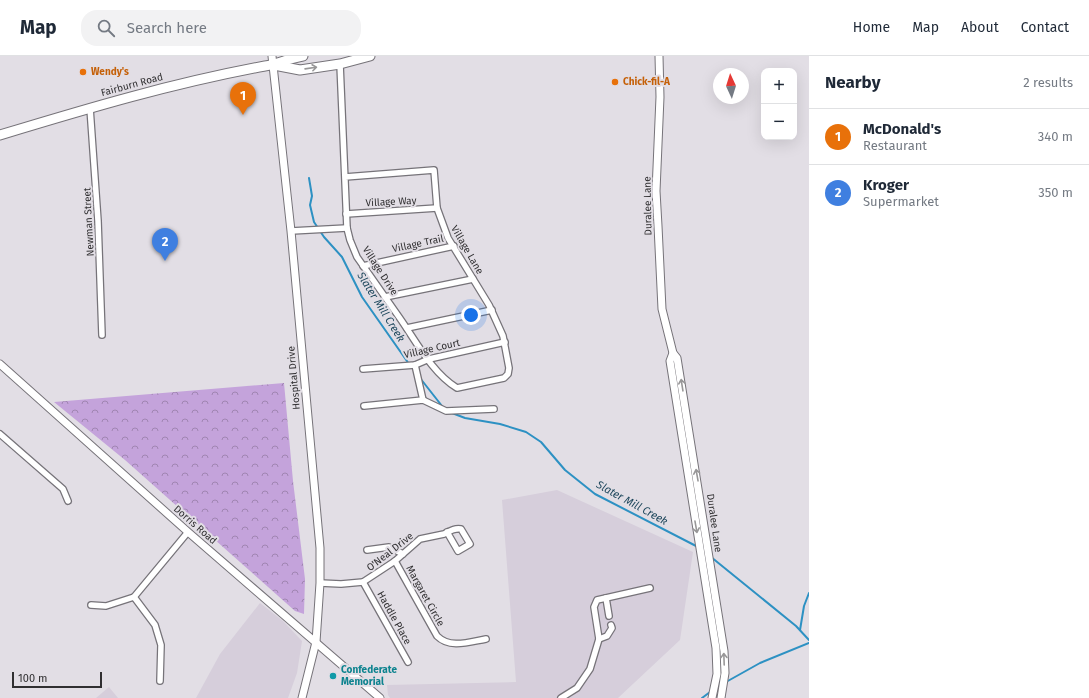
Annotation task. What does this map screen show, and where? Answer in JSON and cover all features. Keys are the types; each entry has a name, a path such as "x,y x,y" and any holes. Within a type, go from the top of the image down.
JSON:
{"main road":[{"name":"Fairburn Road","path":"0,135 90,108 195,80 273,60 303,56"},
{"name":"Fairburn Road","path":"273,60 300,70 340,64 370,56"}],"street":[{"name":"Duralee Lane","path":"659,56 660,97 656,192 662,309 673,353 677,358 724,651 725,673 721,698"},
{"name":"Hospital Drive","path":"273,60 291,231 320,548 320,583 316,642 302,698"},
{"name":"Village Drive","path":"340,64 347,228 350,240 363,266 429,360 444,378 458,388 504,378 508,374"},
{"name":"Newman Street","path":"90,108 98,222 102,335"},
{"name":"Village Lane","path":"345,177 434,170 437,208 448,238 492,310 505,342 509,368 508,374"},
{"name":"Village Way","path":"346,214 437,208"},
{"path":"291,231 347,228"},
{"name":"Village Trail","path":"363,266 454,246"},
{"path":"385,297 473,279"},
{"path":"407,328 492,310"},
{"name":"Village Court","path":"363,369 415,365 429,360 505,342"},
{"name":"Duralee Lane","path":"673,353 670,361 716,648 717,674 712,698"},
{"name":"Dorris Road","path":"0,364 188,532 380,698"},
{"path":"415,365 423,400"},
{"path":"364,406 423,400 446,411 494,409"},
{"path":"0,434 63,489 68,501"},
{"path":"90,604 106,606 134,597 188,532"},
{"name":"O'Neal Drive","path":"320,583 341,584 363,582 395,561 420,539 447,532"},
{"path":"367,550 389,547 403,554"},
{"name":"Margaret Circle","path":"395,561 437,636 442,641 451,644 459,644 486,639"},
{"name":"Haddle Place","path":"363,582 408,662"},
{"path":"561,698 577,688 590,669 599,639 594,607 597,600 650,588"},
{"path":"134,597 155,625 161,645 160,681"},
{"path":"606,598 609,616"},
{"path":"599,639 607,636 612,628 611,625"}],"shaded area":[{"path":"557,490 693,552 680,640 618,698 390,698 388,695 387,685 516,682 502,500"},
{"path":"260,603 283,621 302,641 297,673 288,698 196,698 220,654"},
{"path":"109,687 118,698 96,698"}],"green space":[{"path":"284,383 293,481 305,579 304,614 295,611 125,460 54,402"}],"waterway":[{"name":"Slater Mill Creek","path":"309,178 312,196 310,205 314,222 324,237 342,257 362,297 409,364"},
{"name":"Slater Mill Creek","path":"420,378 442,406"},
{"name":"Slater Mill Creek","path":"452,413 465,418 500,424 526,432 541,442 565,470 595,494 698,547"},
{"name":"Slater Mill Creek","path":"711,557 796,626 809,640"},
{"path":"800,630 804,606 809,593"},
{"path":"726,682 760,663 809,643"},
{"path":"702,698 710,692"}],"place":[{"name":"Wendy's","path":"83,72"},
{"name":"Chick-fil-A","path":"615,82"},
{"name":"McDonald's","path":"243,115"},
{"name":"Kroger","path":"165,261"},
{"name":"Confederate Memorial","path":"333,676"}]}
